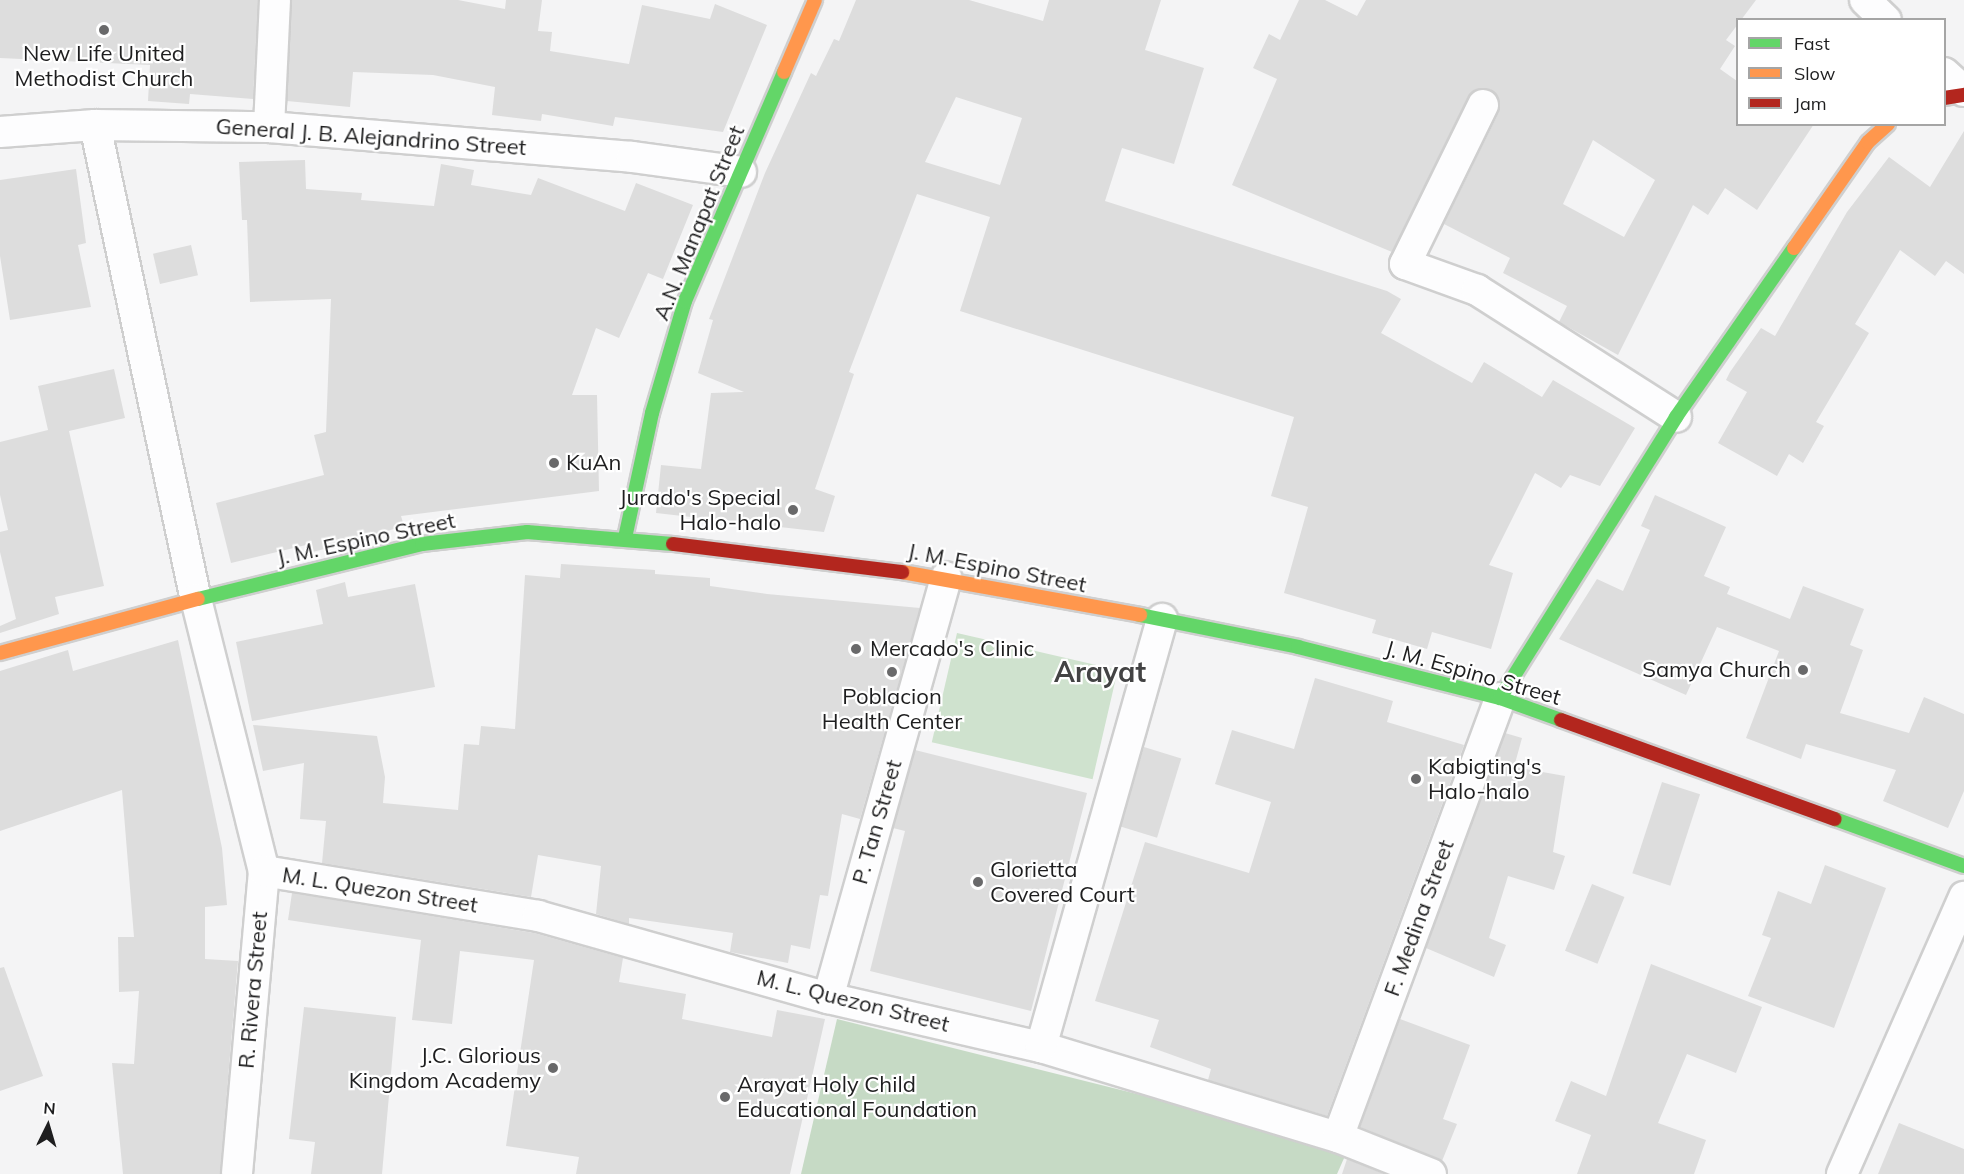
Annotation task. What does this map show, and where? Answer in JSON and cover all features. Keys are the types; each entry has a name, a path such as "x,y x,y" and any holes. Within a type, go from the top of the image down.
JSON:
{"main road":[{"name":"A.N. Manapat Street","path":"625,538 652,413 685,301 815,0"},
{"path":"1946,98 1964,93"},
{"path":"1500,698 1676,417 1868,142 1886,126"},
{"name":"J. M. Espino Street","path":"0,653 32,640 422,544 527,532 625,538 946,577 1162,619 1500,698 1964,866"}],"street":[{"path":"269,127 275,0"},
{"path":"1865,0 1884,18"},
{"path":"1946,75 1964,93"},
{"path":"1483,105 1405,264 1477,291 1676,417"},
{"name":"General J. B. Alejandrino Street","path":"0,132 95,125 269,127 632,157 741,172"},
{"name":"R. Rivera Street","path":"95,125 196,599 264,871 237,1174"},
{"name":"P. Tan Street","path":"828,998 946,577"},
{"path":"1041,1047 1162,619"},
{"name":"F. Medina Street","path":"1338,1137 1500,698"},
{"name":"M. L. Quezon Street","path":"264,871 538,916 828,998 1041,1047 1338,1137 1431,1174"},
{"path":"1842,1174 1964,897"}],"green space":[{"path":"957,633 1118,670 1093,779 932,742"},
{"path":"837,1019 1349,1147 1337,1174 801,1174"}],"building":[{"path":"0,0 258,0 253,99 190,94 189,104 148,101 150,65 0,58"},
{"path":"292,0 458,0 505,9 506,0 542,0 538,31 552,32 550,51 629,64 642,5 710,19 715,4 767,25 723,132 615,117 613,126 542,114 541,121 492,115 495,87 433,75 353,72 350,107 287,101"},
{"path":"856,0 969,0 1043,21 1049,0 1161,0 1145,50 1204,68 1174,164 1122,148 1105,201 1387,291 1401,299 1381,333 1472,383 1484,362 1542,397 1553,380 1635,428 1600,486 1570,475 1561,488 1535,473 1489,565 1513,573 1491,649 1432,632 1427,649 1372,633 1376,620 1284,593 1308,507 1271,496 1294,417 960,311 990,217 917,194 849,372 854,374 815,489 835,496 824,532 656,513 661,465 701,469 711,393 744,392 698,373 713,320 709,319 765,173 811,73 816,76 834,39 839,41","holes":["956,97 1022,118 1000,185 925,162"]},
{"path":"1299,0 1325,0 1357,16 1366,0 1756,0 1742,18 1736,18 1736,27 1726,40 1735,46 1720,69 1736,80 1736,126 1813,126 1757,210 1725,188 1708,215 1693,205 1618,355 1559,322 1567,306 1503,273 1510,258 1444,224 1499,112 1498,96 1490,89 1474,90 1468,97 1392,252 1232,185 1277,79 1253,68 1269,34 1280,40","holes":["1593,140 1655,180 1624,237 1563,204"]},
{"path":"1964,131 1964,274 1946,261 1935,276 1900,250 1855,324 1869,333 1816,422 1824,426 1803,463 1789,454 1777,476 1718,443 1747,392 1726,380 1730,372 1761,328 1775,336 1847,212 1889,157 1930,187"},
{"path":"305,160 306,189 362,193 361,200 434,206 441,164 474,170 471,185 531,195 538,178 625,211 636,183 693,205 663,279 648,273 619,338 596,328 572,395 597,395 599,491 401,516 404,526 337,546 308,553 306,545 231,563 216,503 324,475 314,435 326,432 331,299 250,302 247,220 242,220 239,162"},
{"path":"76,169 86,243 78,245 91,307 10,320 0,256 0,180"},
{"path":"191,245 198,275 160,284 153,254"},
{"path":"114,369 125,418 69,431 104,586 55,597 59,614 0,633 0,626 16,619 0,552 0,532 8,530 0,495 0,442 48,430 38,386"},
{"path":"1655,495 1726,527 1704,576 1730,587 1727,594 1790,619 1803,586 1864,609 1850,645 1863,650 1840,713 1909,733 1924,697 1964,714 1964,791 1948,828 1883,801 1896,770 1806,744 1801,759 1746,738 1779,651 1717,627 1686,695 1559,639 1597,579 1623,591 1650,530 1641,526"},
{"path":"561,564 655,570 655,574 710,578 710,586 767,594 920,608 860,819 842,814 828,896 820,895 810,949 791,945 788,963 730,952 733,933 629,918 629,924 596,914 601,866 538,855 531,897 322,863 326,821 300,819 304,763 263,771 253,725 377,736 385,777 383,803 458,810 464,744 479,745 481,726 515,729 525,575 560,578"},
{"path":"345,582 348,597 415,584 435,687 252,721 236,642 323,624 316,590"},
{"path":"178,640 222,848 227,905 205,907 205,959 238,961 220,1174 123,1174 112,1063 134,1064 139,991 119,992 118,937 134,937 122,790 0,831 0,671 68,650 73,671"},
{"path":"1315,678 1393,701 1387,722 1464,745 1327,1116 1208,1080 1211,1069 1150,1047 1159,1020 1095,1001 1145,842 1249,873 1271,802 1215,784 1232,730 1294,749"},
{"path":"1505,733 1522,738 1514,767 1565,776 1553,852 1565,856 1554,890 1508,876 1489,938 1506,945 1494,977 1426,948"},
{"path":"1144,747 1181,758 1157,838 1120,826"},
{"name":"Glorietta Covered Court","path":"915,750 1087,793 1031,1011 870,971 905,831 893,828"},
{"path":"1662,782 1700,794 1670,886 1632,873"},
{"path":"1825,865 1886,888 1834,1028 1748,996 1771,938 1762,935 1778,891 1811,904"},
{"path":"1592,884 1624,897 1597,964 1565,951"},
{"path":"292,893 534,933 623,958 619,982 686,994 682,1019 772,1037 777,1010 825,1019 790,1174 576,1174 579,1157 506,1146 534,960 460,951 452,1024 412,1020 421,940 288,920"},
{"path":"1651,964 1762,1007 1736,1073 1687,1054 1658,1123 1706,1140 1694,1174 1577,1174 1591,1135 1555,1121 1571,1081 1606,1096"},
{"path":"4,967 43,1076 0,1091 0,968"},
{"path":"304,1007 396,1017 382,1174 311,1174 315,1142 289,1139"},
{"path":"1400,1019 1470,1045 1443,1119 1457,1124 1442,1161 1360,1127"},
{"path":"1899,1123 1964,1149 1964,1174 1878,1174"},
{"path":"1347,1159 1384,1174 1342,1174"}],"traffic: fast":[{"path":"625,538 652,413 685,301 784,72"},
{"path":"1500,698 1676,417 1794,248"},
{"path":"198,599 422,544 527,532 673,544"},
{"path":"1140,615 1298,647 1500,698 1561,720"},
{"path":"1835,819 1964,866"}],"traffic: slow":[{"path":"784,72 815,0"},
{"path":"1794,248 1868,142 1886,126"},
{"path":"902,572 1140,615"},
{"path":"0,653 198,599"}],"traffic: jam":[{"path":"1946,98 1964,95"},
{"path":"673,544 902,572"},
{"path":"1561,720 1835,819"}],"place":[{"name":"New Life United Methodist Church","path":"104,30"},
{"name":"KuAn","path":"554,463"},
{"name":"Jurado's Special Halo-halo","path":"793,510"},
{"name":"Mercado's Clinic","path":"856,649"},
{"name":"Samya Church","path":"1803,670"},
{"name":"Poblacion Health Center","path":"892,672"},
{"name":"Kabigting's Halo-halo","path":"1416,779"},
{"name":"Glorietta Covered Court","path":"978,882"},
{"name":"J.C. Glorious Kingdom Academy","path":"553,1068"},
{"name":"Arayat Holy Child Educational Foundation","path":"725,1097"}],"district":[{"name":"Arayat","path":"1100,672"}]}
